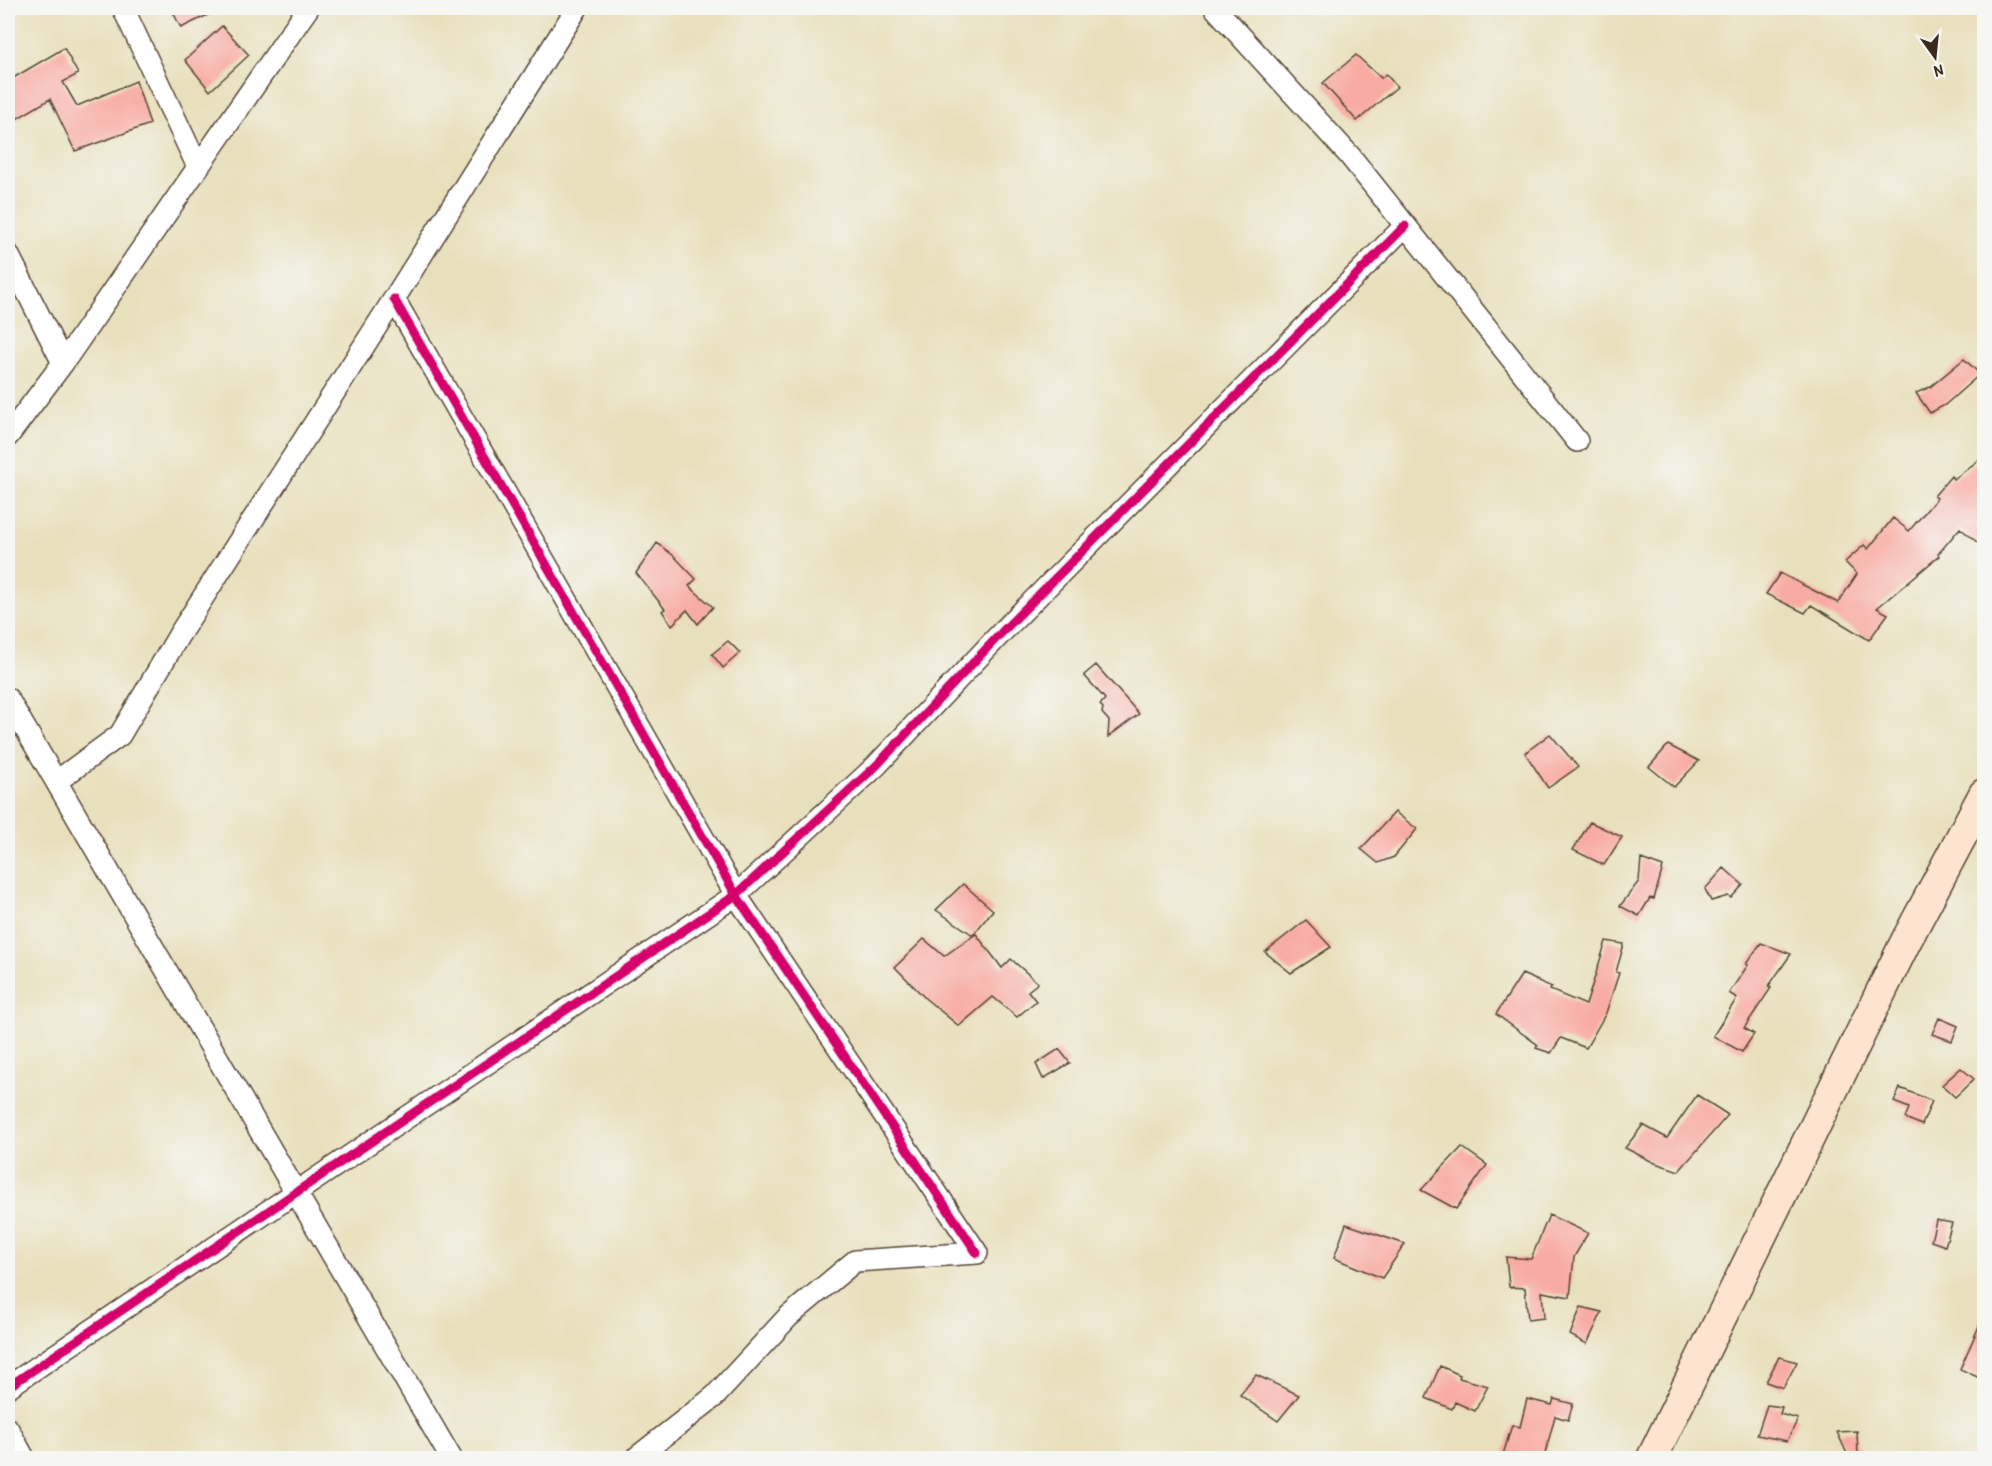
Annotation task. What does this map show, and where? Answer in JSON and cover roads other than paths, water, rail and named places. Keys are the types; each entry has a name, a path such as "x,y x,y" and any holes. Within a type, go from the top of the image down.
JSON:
{"main road":[{"path":"1652,1458 1906,941 1984,794"}],"street":[{"path":"123,8 198,167"},
{"path":"8,436 63,363 308,8"},
{"path":"57,781 120,735 178,635 394,299 577,8"},
{"path":"1215,8 1350,156 1577,441"},
{"path":"8,1387 736,896 876,766 1003,631 1405,226"},
{"path":"8,254 63,363"},
{"path":"394,299 736,896 977,1253 855,1261 788,1317 715,1396 636,1458"},
{"path":"8,699 451,1458"},
{"path":"8,1429 24,1458"}]}
